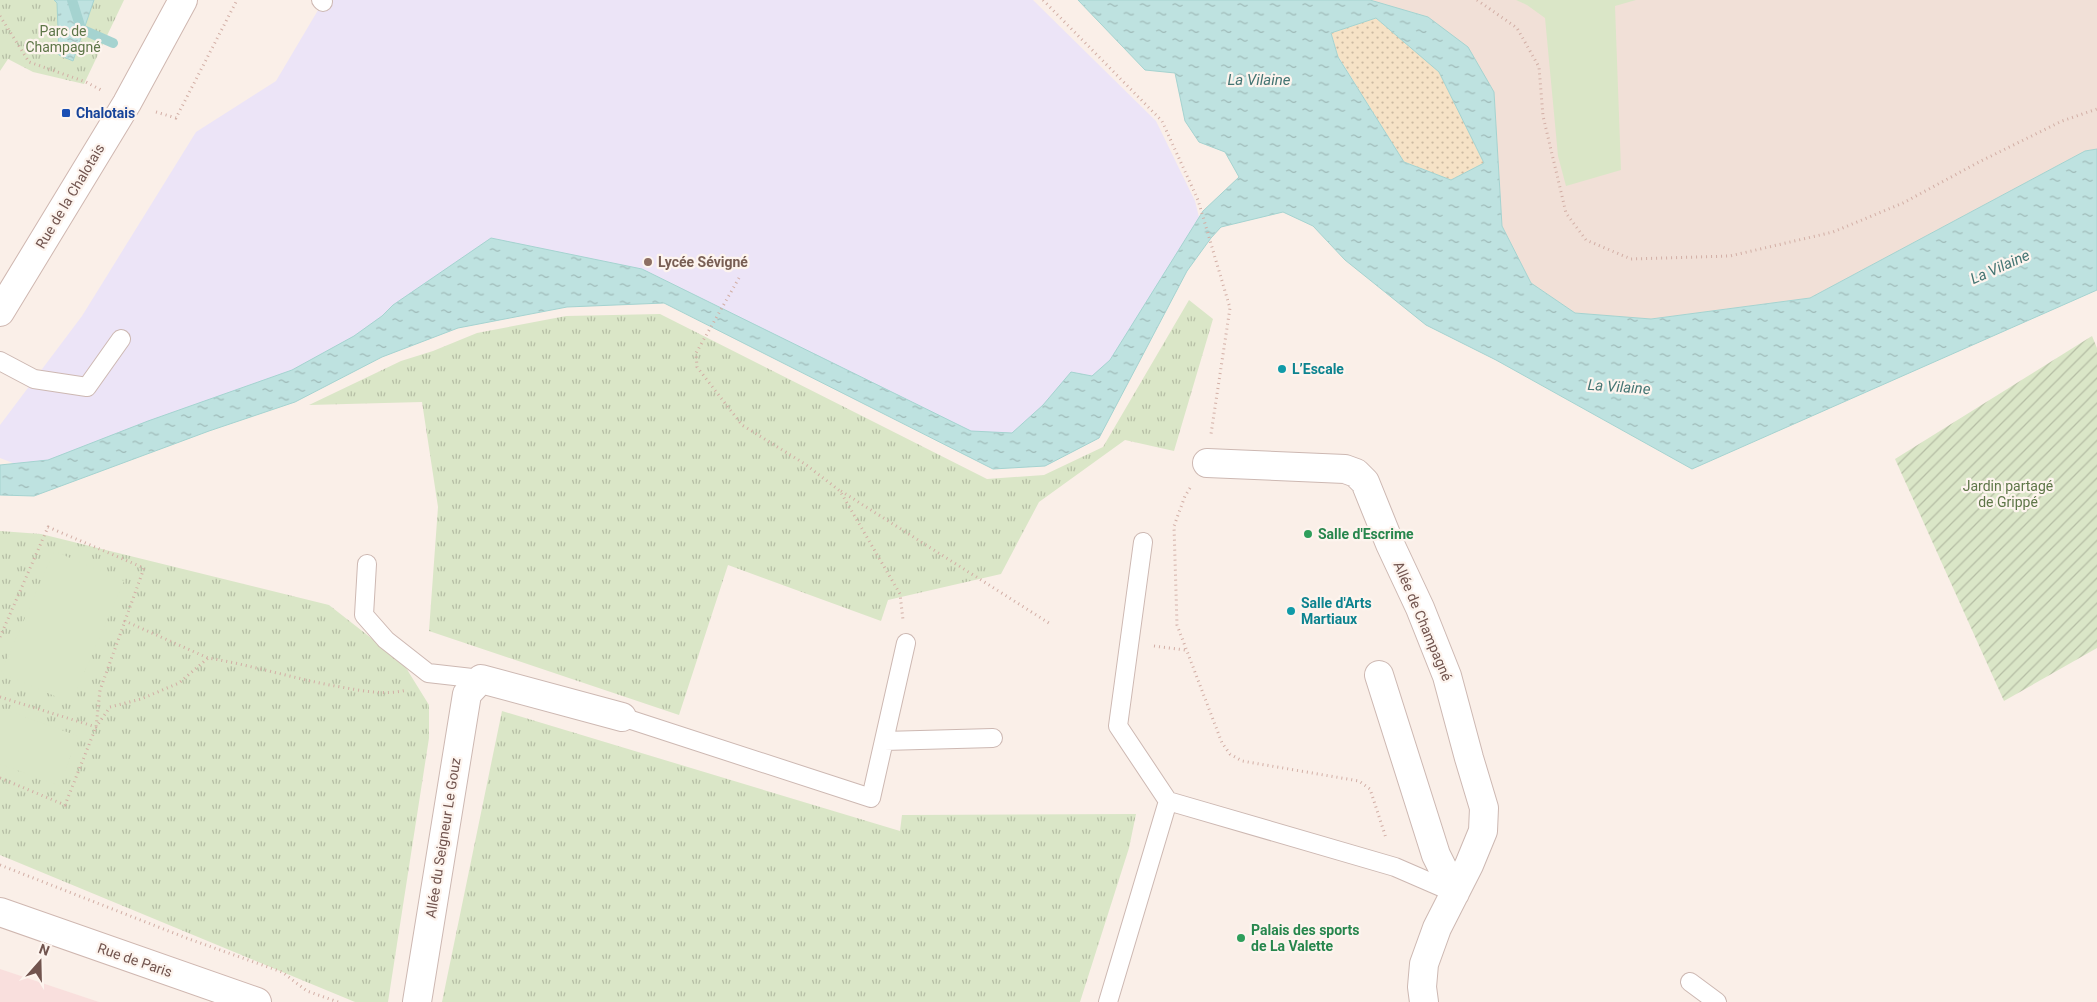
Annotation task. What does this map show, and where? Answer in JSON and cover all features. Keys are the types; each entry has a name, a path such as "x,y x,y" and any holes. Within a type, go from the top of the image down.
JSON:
{"street":[{"name":"Rue de la Chalotais","path":"0,312 127,103 183,0"},
{"name":"Allée de Champagné","path":"1207,463 1345,469 1356,473 1365,482 1390,544 1420,608 1447,676 1484,808 1483,830 1437,928 1424,964 1422,987 1424,1002"},
{"path":"1379,675 1436,855 1455,893"},
{"path":"481,679 622,717"},
{"name":"Allée du Seigneur Le Gouz","path":"417,1002 466,694 481,679"},
{"name":"Rue de Paris","path":"4,915 257,1002"}],"lane":[{"path":"0,361 34,379 87,388 121,339"},
{"path":"1143,542 1118,726 1168,801 1395,867 1455,893"},
{"path":"367,564 364,615 386,640 428,673 481,679"},
{"path":"622,717 871,798 906,643"},
{"path":"884,741 993,738"},
{"path":"1108,1002 1168,801"},
{"path":"1690,982 1718,1002"}],"path":[{"path":"127,103 176,118 237,0"},
{"path":"1043,0 1162,121 1198,200 1230,308 1207,463 1185,496 1174,526 1177,625 1222,743 1230,754 1242,761 1359,781 1365,784 1370,789 1395,867"},
{"path":"1477,0 1517,28 1539,67 1543,116 1566,213 1586,240 1631,259 1730,256 1833,232 1903,203 1979,162 2062,121 2097,109"},
{"path":"0,16 29,62 86,82"},
{"path":"739,278 696,353 697,367 742,425 805,464 840,491 1052,625"},
{"path":"840,491 900,594 906,643"},
{"path":"0,637 48,527 144,568 100,690 96,727"},
{"path":"125,621 208,658 291,678 366,692 397,692 413,688"},
{"path":"0,778 65,805 96,727 110,707 141,699 178,683 208,658"},
{"path":"0,697 96,727"},
{"path":"0,865 189,939 282,972 307,991 338,1002"}],"shaded area":[{"name":"Lycée Sévigné","path":"324,0 1033,0 1156,121 1195,201 1202,229 1085,420 1014,460 660,295 446,311 173,429 31,470 0,458 0,425 82,316 196,132 276,81"},
{"path":"1370,0 2097,0 2097,149 2085,151 1810,298 1651,319 1575,313 1531,283 1502,226 1494,93"},
{"path":"0,969 99,1002 0,1002"}],"green space":[{"name":"Parc de Champagné","path":"0,0 124,0 84,84 33,72 8,59 0,71"},
{"path":"1516,0 1636,0 1615,6 1621,170 1566,186 1558,156 1545,18 1527,5"},
{"path":"1189,300 1213,319 1174,451 1125,440 1039,502 1001,574 888,600 881,621 728,565 679,715 429,631 438,507 422,402 309,405 401,361 433,351 477,333 566,316 660,314 987,479 1044,475 1103,447"},
{"name":"Jardin partagé de Grippé","path":"2092,336 2097,348 2097,648 2004,701 1895,459"},
{"path":"0,531 41,534 329,605 403,663 429,705 429,738 388,1002 355,1002 0,855"},
{"path":"54,551 124,581 71,703 1,673"},
{"path":"0,708 78,736 60,786 0,764"},
{"path":"502,711 900,831 902,815 1136,814 1129,848 1080,1002 442,1002"}],"sand":[{"path":"1376,18 1439,72 1484,163 1451,180 1404,162 1338,56 1331,32"}],"water":[{"path":"54,0 94,0 73,61 59,55 57,3"},
{"name":"La Vilaine","path":"1078,0 1370,0 1428,17 1468,47 1494,92 1502,226 1531,283 1575,313 1651,319 1810,298 2085,151 2097,149 2097,290 1692,469 1496,360 1426,325 1345,260 1313,226 1283,212 1221,227 1187,271 1099,438 1045,466 993,469 664,303 567,307 458,328 382,357 295,402 209,431 34,496 0,495 0,465 48,460 148,421 292,370 354,336 382,316 393,305 491,238 642,269 971,431 1012,433 1043,405 1071,372 1092,376 1110,360 1203,211 1239,177 1225,152 1199,142 1185,121 1175,73 1145,70","holes":["1376,18 1439,72 1484,163 1451,180 1404,162 1338,57 1331,33"]}],"waterway":[{"path":"72,0 81,29 113,43"}],"place":[{"name":"Chalotais","path":"66,113"},
{"name":"Lycée Sévigné","path":"648,262"},
{"name":"L’Escale","path":"1282,369"},
{"name":"Salle d'Escrime","path":"1308,534"},
{"name":"Salle d'Arts Martiaux","path":"1291,611"},
{"name":"Palais des sports de La Valette","path":"1241,938"}]}
